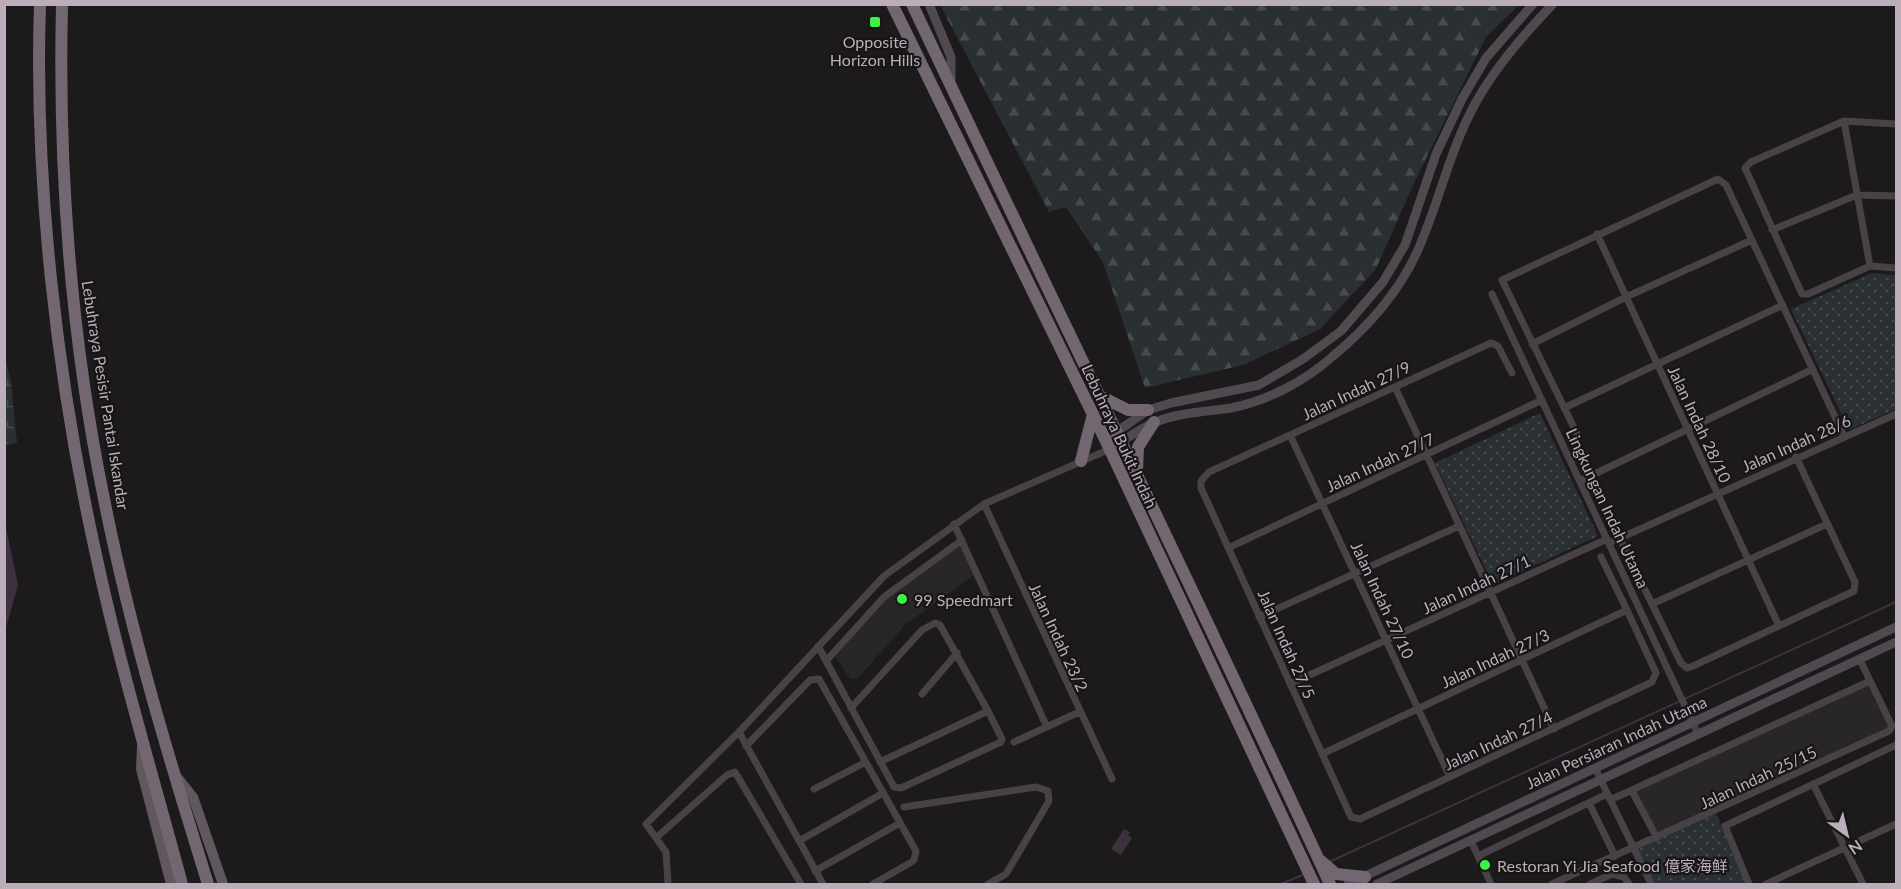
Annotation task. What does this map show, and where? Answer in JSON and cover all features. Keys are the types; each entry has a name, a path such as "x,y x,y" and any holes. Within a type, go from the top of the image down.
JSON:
{"highway":[{"path":"40,4 38,63 45,187 51,270 66,390 94,550 182,885"},
{"name":"Lebuhraya Pesisir Pantai Iskandar","path":"62,4 60,134 67,246 89,419 117,564 173,772 208,885"},
{"name":"Lebuhraya Bukit Indah","path":"892,4 1093,414 1313,884"},
{"name":"Lebuhraya Bukit Indah","path":"912,4 1101,396 1317,856 1330,878"},
{"path":"1101,396 1128,410 1151,416 1138,447 1137,476"},
{"path":"1081,461 1093,414"},
{"path":"1330,878 1365,877"}],"main road":[{"path":"929,4 951,57 951,87"},
{"path":"1107,444 1171,403 1259,385 1303,359 1341,331 1383,282 1405,245 1436,154 1462,99 1486,58 1533,4"},
{"path":"1151,416 1232,408 1262,399 1312,372 1369,324 1396,291 1417,252 1449,161 1475,104 1526,32 1554,4"},
{"name":"Jalan Persiaran Indah Utama","path":"1348,885 1896,627"},
{"name":"Jalan Persiaran Indah Utama","path":"1377,885 1896,642"},
{"path":"142,735 141,769 171,885"},
{"path":"173,772 193,797 223,885"}],"street":[{"path":"1844,121 1870,266"},
{"path":"1896,124 1844,121 1750,162 1745,168 1800,291 1805,295 1870,266 1896,268"},
{"path":"1577,434 1502,280 1718,179 1726,185 1844,436"},
{"path":"1772,230 1857,195 1896,196"},
{"name":"Jalan Indah 28/10","path":"1597,234 1779,626"},
{"path":"1532,344 1626,297 1752,240"},
{"name":"Lingkungan Indah Utama","path":"1492,294 1698,734"},
{"path":"1564,408 1783,305"},
{"name":"Jalan Indah 27/9","path":"1201,481 1209,472 1494,342 1512,373"},
{"path":"1580,482 1813,369"},
{"path":"1395,387 1554,729"},
{"name":"Jalan Indah 27/7","path":"1228,548 1542,400"},
{"name":"Jalan Indah 28/6","path":"1608,541 1620,539 1717,493 1896,414"},
{"name":"Jalan Indah 27/10","path":"1290,435 1450,777"},
{"path":"668,885 666,852 646,824 739,732 884,576 984,504 1081,461 1095,454 1107,444"},
{"path":"1620,539 1681,663 1687,668 1779,626 1854,591 1855,582 1796,458"},
{"name":"Jalan Indah 27/5","path":"1201,481 1201,488 1351,817"},
{"name":"Jalan Indah 23/2","path":"984,504 1112,779"},
{"path":"954,524 1047,727"},
{"path":"1652,604 1827,524"},
{"path":"1259,617 1459,526"},
{"path":"826,661 884,597 962,540"},
{"name":"Jalan Indah 27/1","path":"1290,684 1490,592 1608,541"},
{"path":"1601,557 1627,610"},
{"name":"Jalan Indah 27/3","path":"1322,754 1627,610"},
{"name":"Jalan Indah 27/4","path":"1351,817 1360,819 1554,729 1655,679 1656,673 1627,610"},
{"path":"818,646 851,708 880,762 894,787 901,788 1001,742 988,711 940,625 929,625 851,708"},
{"path":"922,694 957,653"},
{"path":"1478,856 1589,803 1632,791 1870,681 1860,660"},
{"path":"746,746 810,680 816,678 916,851 915,860 873,885"},
{"name":"Jalan Indah 25/15","path":"1552,885 1892,728 1870,681"},
{"path":"880,762 988,711"},
{"path":"1014,742 1079,712"},
{"path":"739,732 823,885"},
{"path":"1749,885 1725,826 1896,745"},
{"path":"814,789 866,762"},
{"path":"1595,768 1651,885"},
{"path":"657,837 727,775 735,772 798,884"},
{"path":"1813,784 1863,885"},
{"path":"904,807 1043,788 1051,796 1036,826 1006,874 988,885"},
{"path":"1632,791 1657,838"},
{"path":"799,841 884,794"},
{"path":"1589,803 1614,856"},
{"path":"815,871 900,823"},
{"path":"1766,885 1896,824"},
{"path":"1471,841 1491,885"},
{"path":"1590,885 1612,874 1624,877 1629,885"}],"shaded area":[{"path":"5,522 18,585 4,631"},
{"path":"961,545 974,575 906,624 857,679 850,679 835,656 885,600"},
{"path":"1868,685 1890,728 1659,834 1636,792"},
{"path":"1124,829 1130,832 1128,836 1132,838 1121,855 1111,849"}],"green space":[{"path":"940,5 1519,5 1486,37 1414,183 1376,269 1320,329 1243,365 1145,388 1103,262 1066,207 1049,212"},
{"path":"1872,273 1896,275 1896,409 1849,430 1791,309"},
{"path":"4,353 11,382 17,443 5,445"},
{"path":"1540,413 1598,536 1493,585 1435,463"},
{"path":"1715,812 1750,884 1651,884 1633,848"}],"waterway":[{"path":"1329,862 1896,602"},
{"path":"1281,884 1305,874"}],"place":[{"name":"Opposite Horizon Hills","path":"875,22"},
{"name":"99 Speedmart","path":"902,599"},
{"name":"Restoran Yi Jia Seafood 億家海鲜","path":"1485,865"}]}
